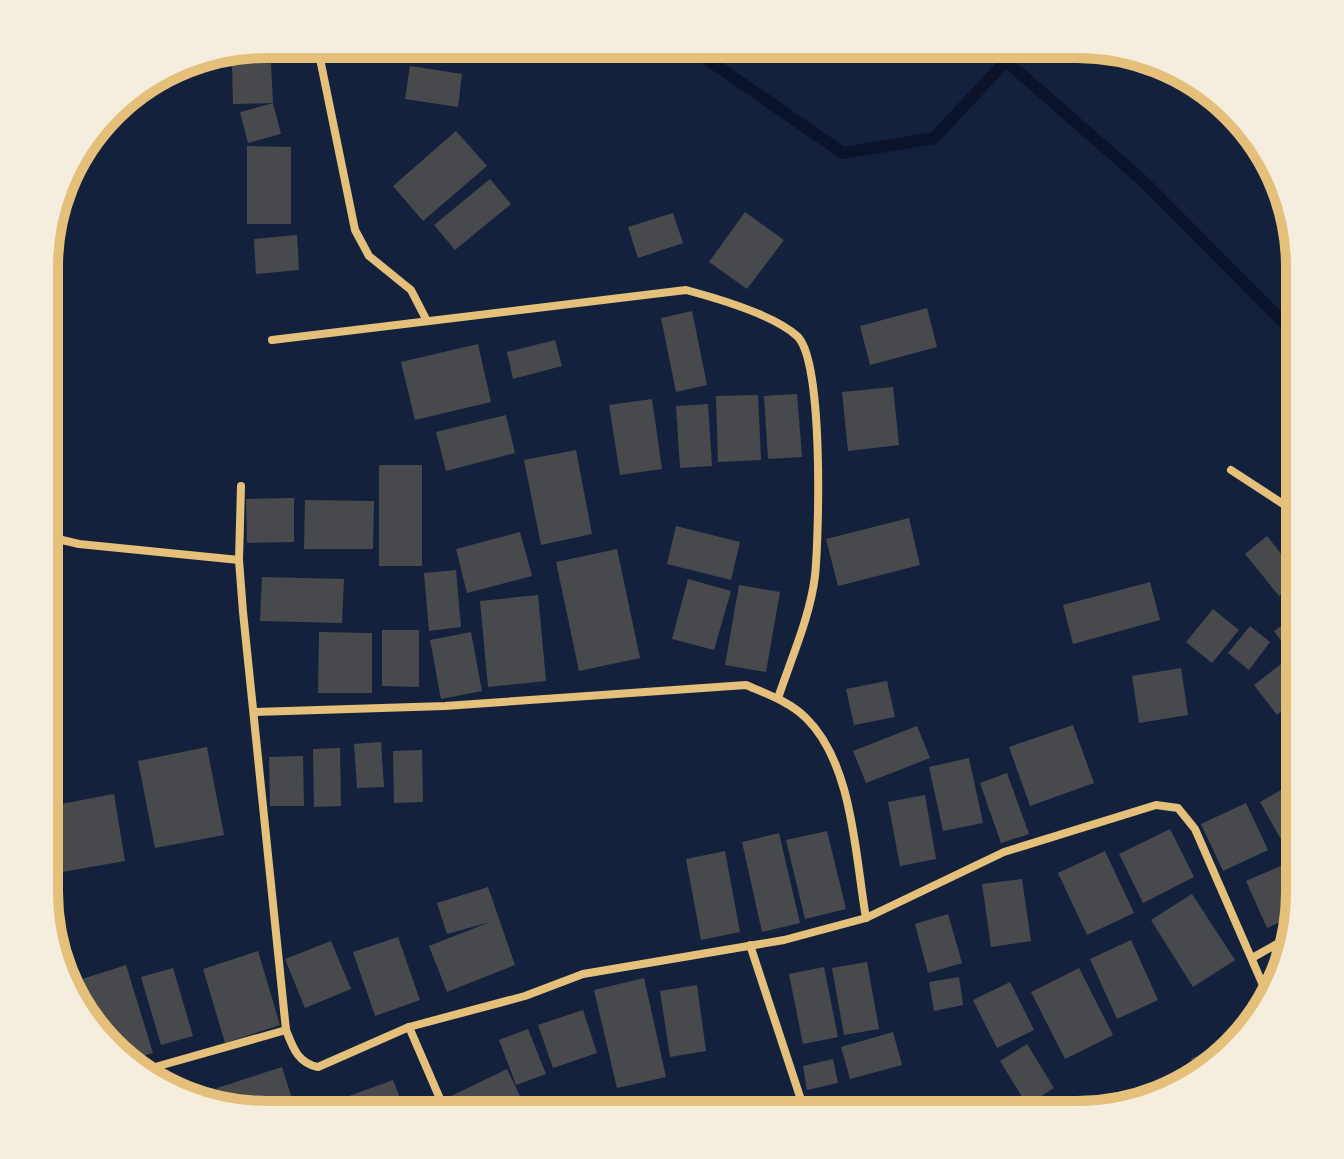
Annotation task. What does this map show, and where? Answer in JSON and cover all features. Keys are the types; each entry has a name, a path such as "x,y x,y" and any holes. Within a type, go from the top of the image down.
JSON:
{"street":[{"path":"320,58 355,230 369,256 411,290 427,321"},
{"path":"272,340 686,290 731,302 798,337 812,368 814,392 817,449 815,577 778,698"},
{"path":"1231,470 1286,506"},
{"path":"241,486 239,560 286,1030 301,1059 318,1067 409,1027 525,996 583,974 750,945 866,918 1004,852 1156,805 1178,808 1195,829 1264,986"},
{"path":"58,539 79,544 239,560"},
{"path":"255,712 445,706 746,685 778,698 805,717 829,746 842,781 866,918"},
{"path":"1252,958 1279,943"},
{"path":"750,945 801,1101"},
{"path":"409,1027 441,1101"},
{"path":"153,1068 286,1030"}],"building":[{"path":"271,63 273,103 233,104 232,64"},
{"path":"410,66 462,74 458,107 405,99"},
{"path":"273,103 281,134 248,143 240,112"},
{"path":"456,131 487,166 423,221 393,186"},
{"path":"247,146 291,147 291,224 247,224"},
{"path":"490,179 511,204 455,250 434,225"},
{"path":"745,212 784,240 747,289 709,262"},
{"path":"673,213 683,243 638,258 628,227"},
{"path":"297,235 299,270 256,274 254,239"},
{"path":"927,308 937,347 870,365 860,326"},
{"path":"692,311 707,385 676,392 661,318"},
{"path":"555,340 562,366 513,379 507,352"},
{"path":"478,344 491,402 415,420 401,362"},
{"path":"893,387 899,445 848,451 842,392"},
{"path":"797,394 802,457 768,459 764,396"},
{"path":"758,395 761,460 718,462 716,396"},
{"path":"652,399 662,469 620,475 609,405"},
{"path":"708,404 712,466 680,468 676,406"},
{"path":"506,415 515,453 446,471 436,432"},
{"path":"576,450 592,534 541,545 524,460"},
{"path":"379,465 422,465 422,566 379,566"},
{"path":"294,498 294,542 247,543 246,499"},
{"path":"305,500 374,501 373,549 304,549"},
{"path":"909,518 920,565 838,586 826,539"},
{"path":"676,526 740,542 731,580 667,564"},
{"path":"520,532 532,576 467,593 456,549"},
{"path":"1267,536 1286,560 1286,590 1279,596 1245,554"},
{"path":"617,549 640,658 579,671 556,562"},
{"path":"456,570 461,627 429,631 424,573"},
{"path":"262,577 344,579 342,623 260,621"},
{"path":"688,579 731,591 714,650 672,639"},
{"path":"1150,582 1160,620 1073,644 1063,605"},
{"path":"739,585 780,592 766,672 725,665"},
{"path":"538,595 546,681 488,687 480,601"},
{"path":"1213,609 1239,630 1212,663 1186,642"},
{"path":"1286,623 1286,648 1274,631"},
{"path":"1250,626 1270,642 1249,670 1228,653"},
{"path":"382,630 419,630 419,687 382,686"},
{"path":"319,632 372,633 372,693 318,693"},
{"path":"471,632 482,691 441,699 430,640"},
{"path":"1286,662 1286,708 1277,715 1254,685"},
{"path":"1181,668 1188,715 1139,723 1132,676"},
{"path":"887,681 895,717 854,725 846,689"},
{"path":"1073,725 1094,783 1030,806 1009,747"},
{"path":"917,726 930,758 866,783 853,751"},
{"path":"381,742 384,787 357,788 354,744"},
{"path":"207,747 224,835 155,848 138,761"},
{"path":"340,748 341,806 314,807 313,749"},
{"path":"422,750 423,802 394,803 393,751"},
{"path":"303,756 304,806 270,806 269,757"},
{"path":"969,758 983,823 943,831 929,767"},
{"path":"1007,773 1029,834 1001,843 980,783"},
{"path":"1286,787 1286,841 1283,843 1260,802"},
{"path":"114,794 125,861 58,873 58,805"},
{"path":"925,795 936,859 900,866 888,802"},
{"path":"1246,803 1268,850 1223,871 1201,824"},
{"path":"1170,829 1194,877 1143,903 1119,854"},
{"path":"827,831 846,909 805,919 786,840"},
{"path":"779,833 800,923 762,932 742,842"},
{"path":"725,851 740,932 701,940 686,859"},
{"path":"1105,851 1134,913 1087,935 1058,873"},
{"path":"1286,864 1284,920 1267,928 1246,881"},
{"path":"1022,879 1031,941 991,947 982,884"},
{"path":"488,887 515,965 447,992 429,946 490,922 447,934 437,903"},
{"path":"1192,894 1235,960 1193,987 1151,920"},
{"path":"948,914 962,963 928,973 915,924"},
{"path":"398,937 420,1000 375,1016 353,952"},
{"path":"1131,940 1158,1000 1117,1019 1090,959"},
{"path":"331,941 351,989 305,1008 285,959"},
{"path":"258,951 280,1025 225,1043 203,969"},
{"path":"867,962 879,1029 844,1035 832,968"},
{"path":"126,965 153,1053 139,1057 119,1040 93,1008 82,979"},
{"path":"824,967 838,1037 803,1044 789,974"},
{"path":"173,968 193,1036 161,1045 141,977"},
{"path":"1079,968 1113,1035 1065,1059 1031,992"},
{"path":"959,977 963,1005 934,1011 929,982"},
{"path":"644,978 666,1077 617,1088 594,990"},
{"path":"1010,982 1034,1030 997,1048 973,1000"},
{"path":"697,985 706,1051 670,1057 660,991"},
{"path":"583,1010 597,1053 553,1068 538,1025"},
{"path":"528,1029 546,1074 516,1085 499,1040"},
{"path":"893,1032 902,1065 850,1079 841,1047"},
{"path":"1027,1044 1054,1088 1033,1101 1025,1101 1000,1061"},
{"path":"1221,1044 1194,1065 1191,1059"},
{"path":"833,1059 838,1083 807,1090 803,1066"},
{"path":"282,1067 293,1101 226,1097 220,1096 217,1088"},
{"path":"507,1069 522,1100 446,1101"},
{"path":"393,1080 401,1101 335,1101"}],"waterway":[{"path":"705,58 843,153 934,138 1006,61 1143,181 1286,325"}]}
